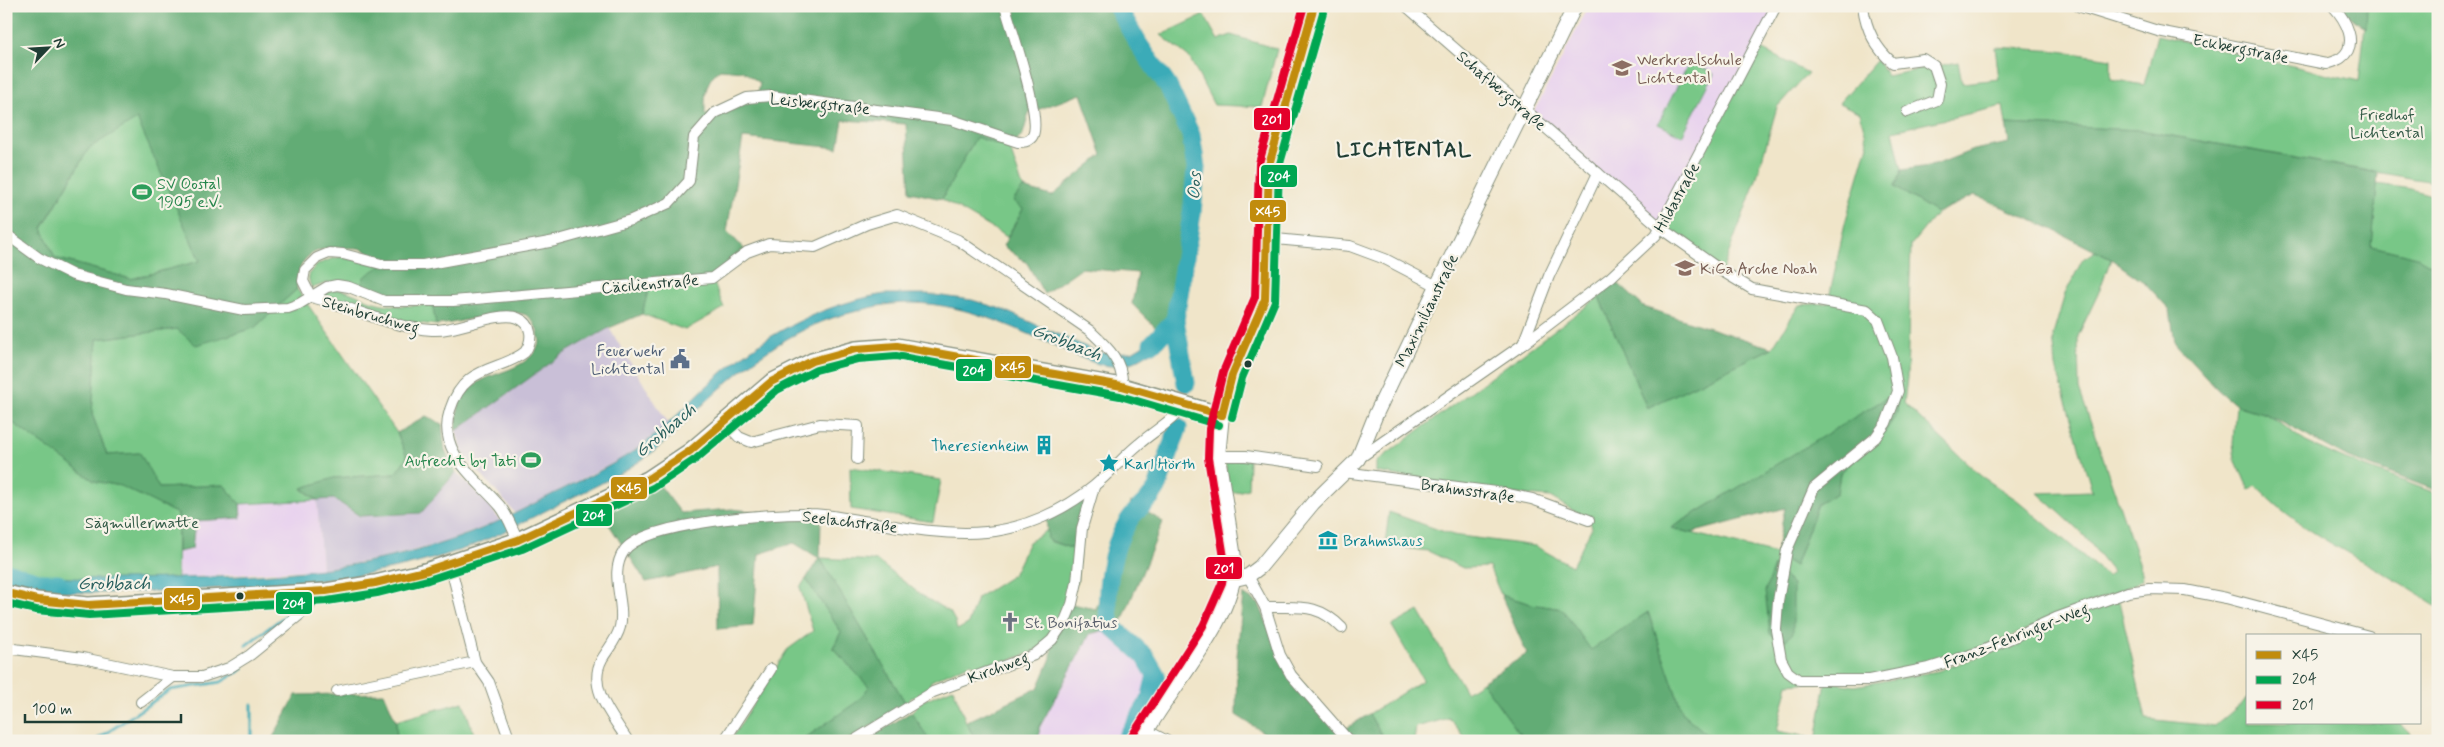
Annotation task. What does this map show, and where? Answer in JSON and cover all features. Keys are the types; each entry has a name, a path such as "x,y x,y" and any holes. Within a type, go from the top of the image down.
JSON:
{"main road":[{"path":"1144,735 1220,620 1241,578 1235,564 1218,456 1222,415 1232,375 1264,299 1269,165 1314,6"},
{"name":"Maximilianstraße","path":"1241,578 1260,567 1313,503 1358,459 1376,414 1437,286 1575,6"},
{"path":"6,593 37,600 88,605 319,591 375,583 450,564 656,474 690,452 760,390 798,367 826,356 870,347 897,346 1122,386 1222,415"}],"street":[{"name":"Leisbergstraße","path":"311,297 303,281 305,270 317,258 329,253 343,254 385,265 423,265 555,241 631,220 669,203 689,181 694,136 715,113 747,98 770,96 952,120 1018,142 1027,141 1032,137 1035,128 1032,97 1005,6"},
{"name":"Schafbergstraße","path":"1406,6 1661,228"},
{"name":"Hildastraße","path":"1358,459 1522,345 1611,276 1661,228 1776,6"},
{"path":"1863,6 1865,25 1880,52 1893,63 1923,59 1934,66 1940,84 1938,100 1907,112"},
{"name":"Eckbergstraße","path":"2083,7 2158,31 2326,64 2341,58 2350,45 2348,29 2343,18 2333,6"},
{"path":"1522,345 1549,276 1598,174"},
{"name":"Cäcilienstraße","path":"311,297 327,287 337,285 384,301 452,301 712,278 747,252 769,244 815,247 867,224 897,215 958,240 1089,330 1111,353 1120,367 1122,386"},
{"name":"Franz-Fehringer-Weg","path":"1661,228 1752,289 1867,310 1878,320 1895,370 1898,391 1892,410 1875,438 1814,488 1787,550 1778,601 1776,630 1782,659 1788,672 1799,680 1850,681 1900,675 1954,661 2056,618 2128,592 2149,589 2185,590 2226,598 2361,634"},
{"name":"Steinbruchweg","path":"6,234 39,258 73,275 126,289 166,294 244,310 288,308 311,297 414,328 446,330 505,316 516,317 524,321 529,328 532,338 525,352 470,379 453,400 447,424 450,446 456,457 507,516 515,534"},
{"path":"1265,238 1350,246 1385,259 1437,286"},
{"name":"Seelachstraße","path":"628,741 602,699 598,676 601,661 621,625 618,563 624,550 635,540 669,529 708,523 811,514 941,533 988,532 1039,520 1094,487 1138,444 1174,418 1185,404"},
{"path":"724,422 739,437 751,442 820,424 858,426 857,459"},
{"path":"1218,456 1246,456 1318,466"},
{"name":"Brahmsstraße","path":"1344,472 1503,493 1532,500 1589,520"},
{"name":"Kirchweg","path":"853,741 933,692 1034,654 1052,640 1065,621 1072,604 1077,582 1082,528 1094,487"},
{"path":"450,564 475,662 489,682 510,741"},
{"path":"1241,578 1265,607 1280,655 1291,675 1346,738"},
{"path":"6,648 75,657 173,677 202,677 221,672 238,663 308,608 319,591"},
{"path":"1265,607 1319,610 1329,615 1342,628"},
{"path":"336,691 475,662"},
{"path":"724,741 771,669"},
{"path":"141,702 173,677"},
{"path":"1144,735 1167,741"}],"shaded area":[{"path":"1589,6 1776,6 1661,228 1532,115"},
{"path":"609,328 668,423 621,459 515,513 463,454 456,431 563,354"},
{"path":"456,472 489,505 500,521 445,542 385,558 322,569 317,500 334,499 360,516 421,513"},
{"path":"317,500 322,569 177,578 178,552 192,549 195,521 241,518 240,504"},
{"path":"1120,626 1157,663 1162,684 1133,741 1040,741 1038,728 1090,634"}],"green space":[{"path":"6,6 1122,6 1168,82 1194,131 1201,169 1194,247 1172,319 1158,330 1132,304 1138,273 1081,268 1044,294 1027,263 1003,246 1023,209 1013,201 1023,188 1052,196 1102,155 1081,94 1029,113 1023,134 1010,149 976,137 942,199 910,192 906,124 843,120 838,148 743,138 727,231 747,252 712,278 650,284 642,314 609,328 563,354 456,431 460,403 468,391 485,379 524,362 532,355 540,342 534,323 526,315 508,313 436,325 431,297 397,297 360,287 364,277 382,265 369,253 360,248 324,249 309,256 300,269 297,289 254,328 196,345 177,329 97,339 92,414 107,455 140,453 159,488 224,485 240,504 241,518 195,521 192,549 178,552 178,514 121,486 94,481 6,418","holes":["720,69 743,71 760,83 758,93 705,115 706,89 711,79","137,119 200,261 131,279 55,258 42,228 89,148"]},
{"path":"2338,6 2367,6 2366,29 2338,7"},
{"name":"Friedhof Lichtental","path":"2367,6 2438,6 2438,183 2139,130 2006,124 2003,106 1893,131 1902,170 1895,187 1937,213 1911,245 1907,378 1904,403 1981,476 2017,500 2108,577 2113,572 2082,533 2038,493 2092,491 2056,367 2053,335 2065,294 2083,259 2095,251 2111,259 2098,294 2078,336 2079,389 2139,562 2142,579 2133,585 2002,640 1920,667 1829,682 1855,686 1938,671 1981,656 2096,606 2119,601 2146,719 2215,726 2246,700 2246,724 2401,724 2412,735 2407,741 1816,741 1826,681 1788,684 1777,731 1815,738 1814,741 1706,741 1708,736 1683,714 1648,612 1591,651 1562,609 1531,604 1501,595 1489,567 1463,568 1428,551 1385,546 1389,512 1453,535 1535,546 1572,566 1592,527 1589,520 1550,497 1503,493 1376,472 1376,462 1599,297 1647,408 1772,348 1799,305 1828,303 1845,223 1868,145 1860,113 1839,103 1877,60 1887,76 1958,62 1962,83 1999,79 1995,47 2059,51 2111,59 2111,79 2144,85 2157,35 2359,81","holes":["1898,392 1840,473 1837,493 1818,504 1795,566 1776,554 1671,528"]},
{"path":"1204,15 1218,40 1231,35 1277,49 1262,107 1214,105 1189,57 1161,35"},
{"path":"1755,46 1808,73 1777,107 1756,180 1722,271 1661,228"},
{"path":"1690,61 1714,74 1682,136 1658,124"},
{"path":"137,118 200,261 131,279 55,258 42,229 89,148"},
{"path":"2006,124 2139,130 2378,173 2372,246 2417,257 2438,269 2438,491 2348,458 2266,414 2236,405 2217,389 2175,343 2170,310 2145,283 2111,259 2052,229 1975,195 1937,213 1895,187 1902,170 1935,165 1973,150 2009,143"},
{"path":"976,137 1010,149 1023,188 1014,201 1023,209 1007,237 942,199"},
{"path":"2377,184 2411,189 2438,197 2438,269 2417,257 2372,246"},
{"path":"340,257 383,265 360,287 327,283 312,288 309,275 312,270 321,263"},
{"path":"1611,277 1644,307 1772,348 1647,408 1599,297"},
{"path":"712,278 724,308 685,330 642,314 649,284"},
{"path":"297,289 397,433 407,457 395,474 334,478 302,489 317,500 240,504 224,485 159,488 139,453 107,455 92,414 97,339 177,329 254,328"},
{"path":"334,289 381,304 396,306 433,305 436,325 409,322 322,295"},
{"path":"1898,391 1897,414 1882,436 1840,473 1837,493 1818,504 1795,566 1776,554 1785,508 1691,533 1671,528"},
{"path":"2236,405 2266,414 2306,442 2346,460 2438,494 2438,607 2398,581 2303,526 2256,485 2249,490 2235,459 2233,443"},
{"path":"426,416 442,424 445,451 456,472 421,513 360,516 334,499 317,500 302,488 334,478 395,474 407,457 397,433"},
{"name":"Sägmüllermatte","path":"6,418 94,481 121,486 178,514 177,578 113,580 65,578 22,571 6,564"},
{"path":"1225,459 1249,460 1248,489 1229,494"},
{"path":"850,467 941,480 933,522 851,509"},
{"path":"658,483 681,513 732,509 821,519 820,558 906,704 847,741 801,741 858,701 869,687 833,648 841,632 806,579 819,558 794,543 759,554 753,626 718,629 717,567 646,582 601,512"},
{"path":"1078,497 1089,504 1079,551 1048,540 1046,517"},
{"path":"1131,502 1163,522 1120,626 1090,634 1039,728 1040,741 976,741 966,722 1038,688 1051,658 1052,640 1072,604 1096,609"},
{"path":"1047,530 1049,541 1079,551 1077,582 1052,640 1032,652 985,670 971,663 931,681 929,692 911,698 906,704 820,558 877,561 924,597 950,612 957,630 968,624 977,598 1013,575 1029,542"},
{"path":"6,564 34,574 34,589 6,581"},
{"path":"1774,566 1793,585 1793,633 1784,642 1770,634 1765,591"},
{"path":"806,579 841,632 833,648 869,687 859,701 801,741 730,741 787,650 813,631 800,587"},
{"path":"1243,594 1259,604 1280,655 1342,731 1369,714 1385,741 1277,741 1236,715 1237,656"},
{"path":"1501,595 1531,604 1562,609 1591,650 1648,612 1683,714 1709,736 1706,741 1525,741 1482,682 1527,654"},
{"path":"1419,611 1466,692 1482,682 1525,741 1468,741 1449,718 1416,727 1414,741 1385,741 1369,714 1423,680 1392,626"},
{"path":"953,688 966,722 976,741 930,741 911,712 922,701"},
{"path":"384,693 396,721 397,741 271,741 296,695"},
{"path":"463,702 475,737 479,741 397,741 396,721"},
{"path":"911,712 930,741 865,741"}],"water":[{"path":"885,294 927,294 972,300 1001,309 1100,353 1132,352 1152,340 1167,323 1173,331 1140,359 1124,365 1107,366 973,313 933,304 891,304 872,307 823,321 787,339 753,361 700,407 660,446 642,460 620,473 477,544 442,556 406,566 369,573 295,583 109,593 34,589 34,574 84,579 245,576 322,569 360,563 398,556 435,546 503,519 634,451 666,426 727,368 762,342 781,331 842,304"}],"waterway":[{"name":"Oos","path":"1117,6 1139,45 1168,86 1191,135 1196,168 1192,213 1175,320 1186,383"},
{"name":"Grobbach","path":"1152,344 1175,320"},
{"path":"1125,741 1150,700 1156,675 1145,656 1110,625 1108,612 1110,571 1122,531 1132,516 1151,497 1157,488 1178,428"},
{"name":"Grobbach","path":"6,572 42,583 58,583"},
{"path":"246,645 304,602"},
{"path":"95,741 170,690 221,682 243,669"},
{"path":"252,704 252,741"}],"transit line":[{"name":"201","path":"1132,736 1203,626 1222,583 1225,564 1208,458 1209,429 1223,372 1255,297 1259,163 1304,6"},
{"name":"X45","path":"1222,415 1232,375 1265,299 1269,165 1314,6"},
{"name":"204","path":"1232,417 1242,378 1275,301 1279,167 1324,9"},
{"name":"X45","path":"6,593 37,600 88,605 326,591 375,583 425,571 518,540 648,479 690,451 771,382 812,361 856,349 897,346 1122,386 1222,415"},
{"name":"204","path":"6,603 36,610 89,615 327,601 377,593 428,580 522,549 653,488 696,459 777,390 816,370 858,359 896,356 1120,396 1219,425"}],"place":[{"name":"Werkrealschule Lichtental","path":"1622,68"},
{"name":"SV Oostal 1905 e.V.","path":"142,192"},
{"name":"KiGa Arche Noah","path":"1685,268"},
{"name":"Feuerwehr Lichtental","path":"680,359"},
{"name":"Theresienheim","path":"1044,445"},
{"name":"Aufrecht by Tati","path":"531,460"},
{"name":"Karl Hörth","path":"1109,463"},
{"name":"Brahmshaus","path":"1328,540"},
{"name":"St. Bonifatius","path":"1010,622"}],"district":[{"name":"LICHTENTAL","path":"1404,149"}]}
